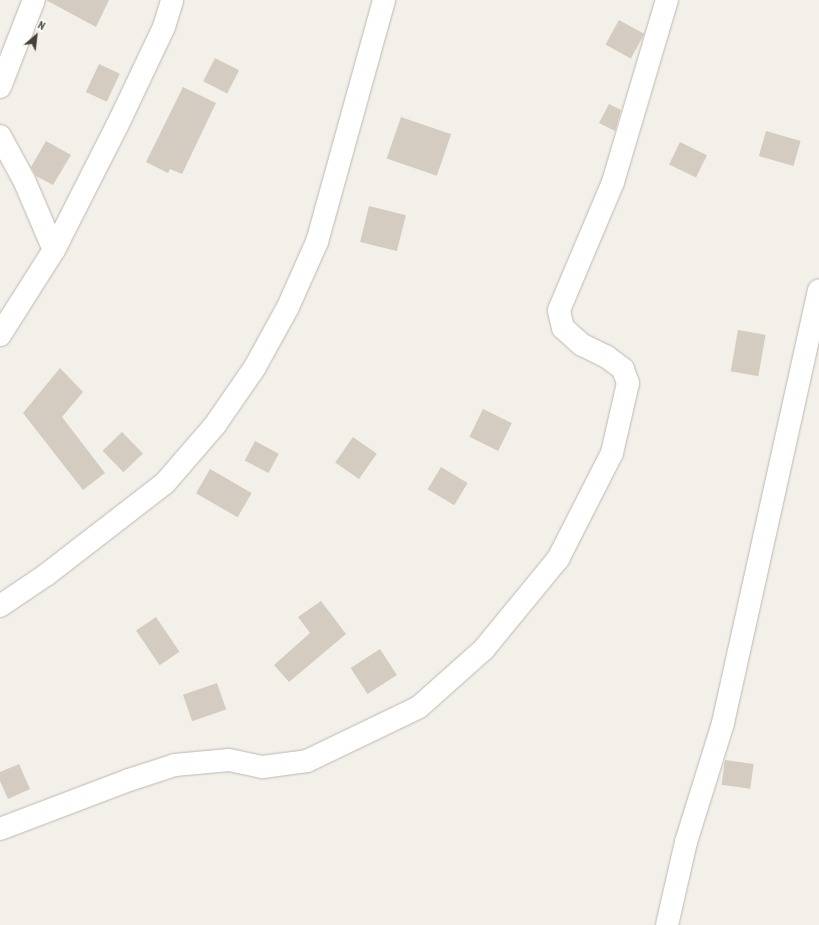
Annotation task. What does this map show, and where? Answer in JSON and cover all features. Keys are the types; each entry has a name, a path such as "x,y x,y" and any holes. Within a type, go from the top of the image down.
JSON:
{"street":[{"path":"0,87 34,0"},
{"path":"0,335 54,250 118,126 164,27 172,0"},
{"path":"0,606 46,575 165,482 215,425 255,367 288,307 317,242 384,0"},
{"path":"0,829 129,780 175,765 229,760 263,767 307,761 419,707 484,648 558,559 612,453 628,382 623,369 607,357 582,345 563,328 559,310 613,182 667,0"},
{"path":"0,136 24,180 54,250"},
{"path":"667,925 686,842 723,723 819,291"}],"building":[{"path":"46,0 109,0 96,27"},
{"path":"619,20 644,34 631,59 605,44"},
{"path":"215,58 239,70 227,93 203,81"},
{"path":"99,64 120,74 107,102 86,92"},
{"path":"183,87 216,103 182,174 170,169 168,173 146,162"},
{"path":"609,104 621,110 615,131 599,123"},
{"path":"401,117 451,134 437,176 387,159"},
{"path":"766,131 801,141 793,166 759,156"},
{"path":"46,141 71,155 53,185 36,176 31,167"},
{"path":"680,142 707,155 696,178 669,164"},
{"path":"369,206 406,215 397,251 360,242"},
{"path":"738,330 766,335 758,376 731,371"},
{"path":"60,368 83,392 62,417 105,473 83,490 23,413"},
{"path":"483,409 512,423 498,451 469,437"},
{"path":"122,432 143,454 123,472 103,451"},
{"path":"353,437 377,454 359,479 335,462"},
{"path":"255,441 279,454 269,473 245,460"},
{"path":"441,467 468,483 454,505 428,489"},
{"path":"210,469 252,493 238,517 196,493"},
{"path":"321,601 346,634 289,682 274,665 310,633 298,617"},
{"path":"156,617 179,652 160,665 136,630"},
{"path":"380,649 397,675 368,694 351,668"},
{"path":"217,683 226,709 192,721 183,695"},
{"path":"725,760 754,764 750,789 722,785"},
{"path":"19,764 30,789 8,799 0,781 0,772"}]}
